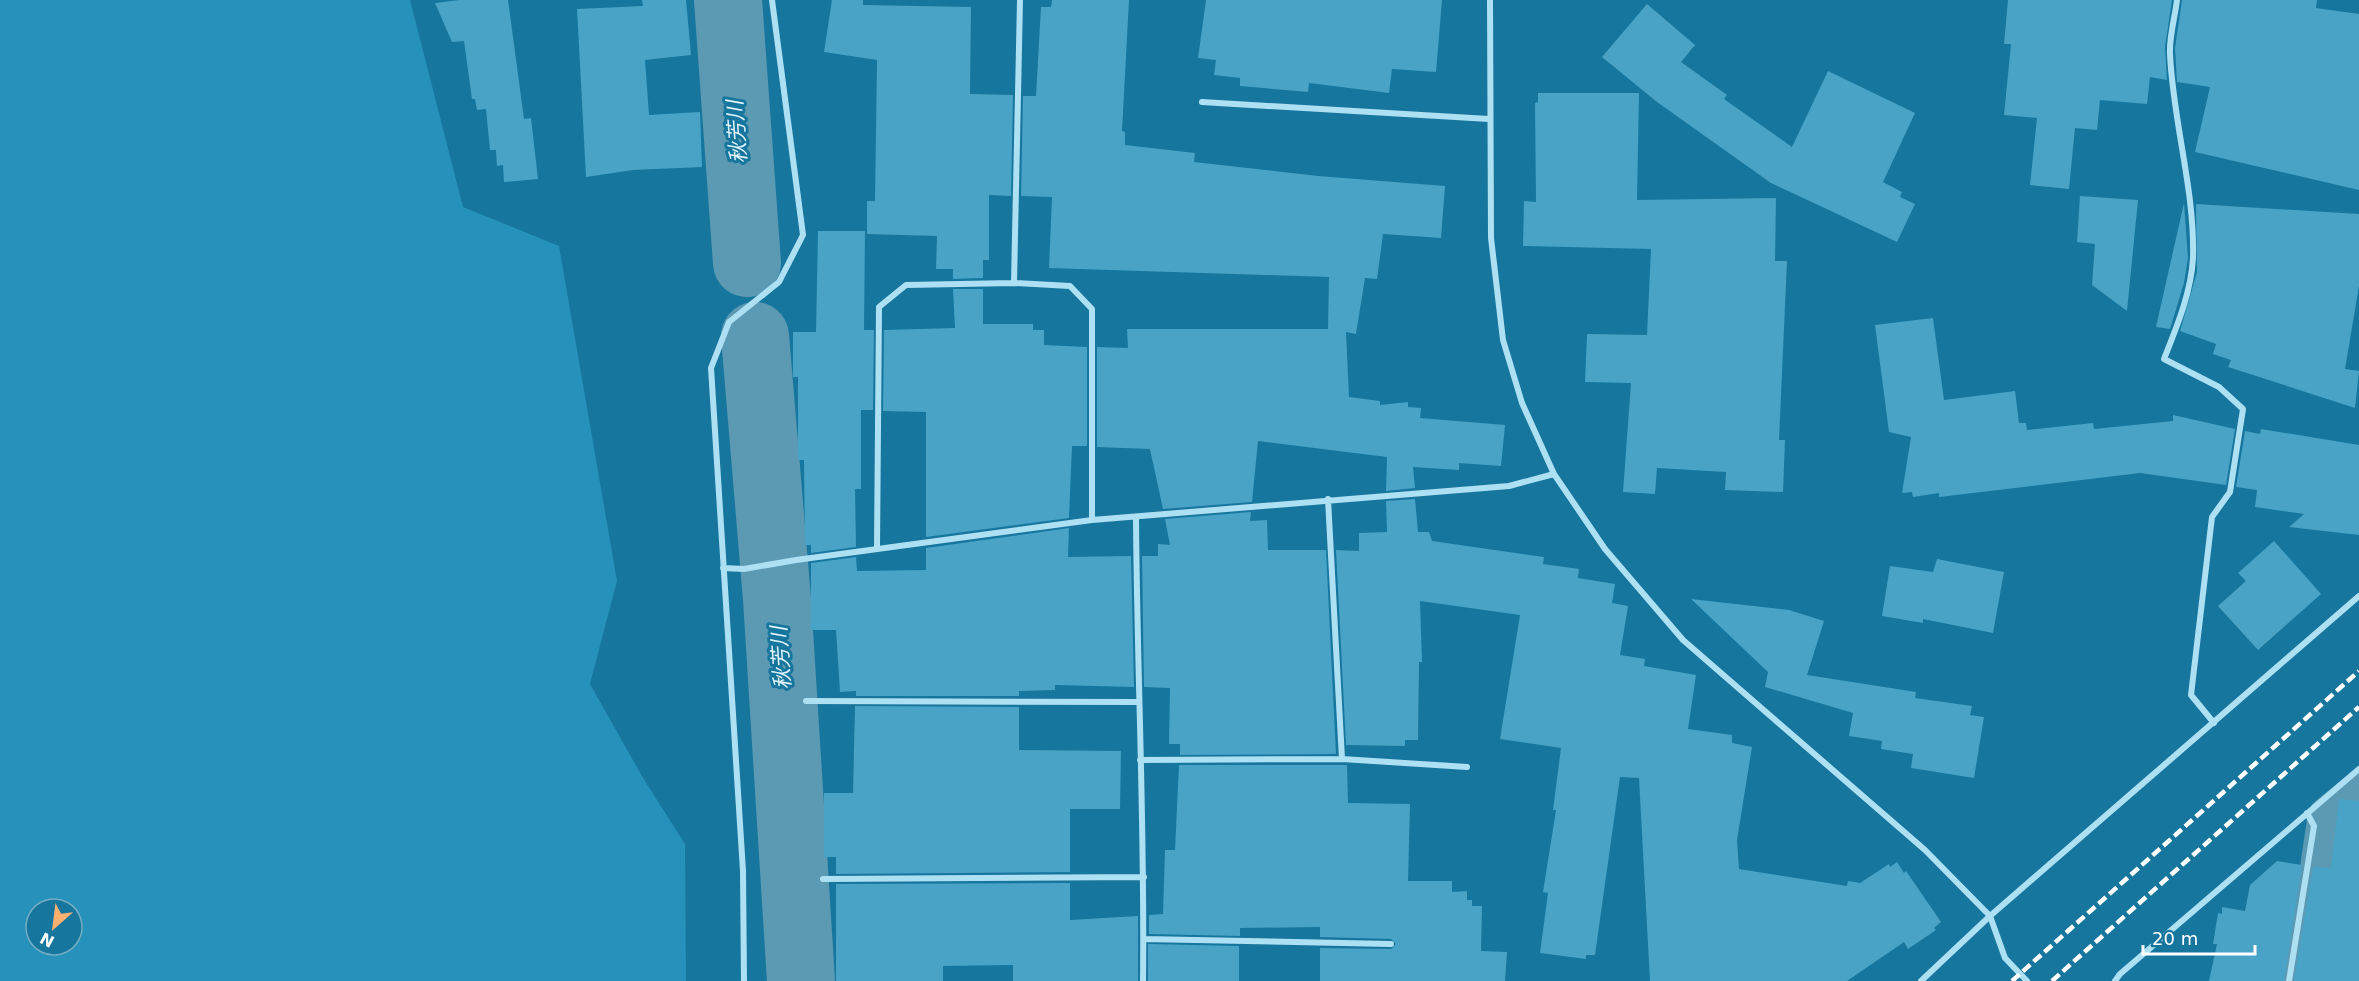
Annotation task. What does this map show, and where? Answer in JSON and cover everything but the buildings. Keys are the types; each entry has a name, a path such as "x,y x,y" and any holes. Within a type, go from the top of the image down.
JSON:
{"street":[{"path":"744,981 743,871 711,368 729,322 779,282 803,236 772,0"},
{"path":"1014,283 1020,0"},
{"path":"1490,0 1491,238 1503,340 1522,403 1554,474 1605,549 1683,640 1925,850 1990,916 2005,958 2027,981"},
{"path":"2177,0 2170,51 2174,104 2189,197 2193,259 2184,308 2164,359 2219,387 2243,409 2230,492 2212,517 2191,695 2214,723"},
{"path":"1202,102 1490,119"},
{"path":"877,548 879,307 906,285 1014,283 1070,286 1092,309 1092,520"},
{"path":"723,568 744,569 877,548 1092,520 1509,486 1554,474"},
{"path":"1328,499 1342,759"},
{"path":"1136,518 1138,702 1144,877 1143,981"},
{"path":"1921,981 1990,916 2359,596"},
{"path":"807,701 1138,702"},
{"path":"1140,760 1342,759 1467,767"},
{"path":"2115,981 2120,974 2359,769"},
{"path":"2289,981 2314,826 2307,813"},
{"path":"824,879 1144,877"},
{"path":"1144,939 1391,944"}],"shaded area":[{"path":"0,0 410,0 463,207 559,246 617,581 590,684 643,778 685,844 686,981 0,981"}],"waterway":[{"name":"秋芳川","path":"728,0 747,263"},
{"name":"秋芳川","path":"755,336 777,599 801,981"},
{"path":"2303,981 2327,817 2359,791"}],"railway":[{"path":"2012,981 2359,671"},
{"path":"2052,981 2359,707"}]}
